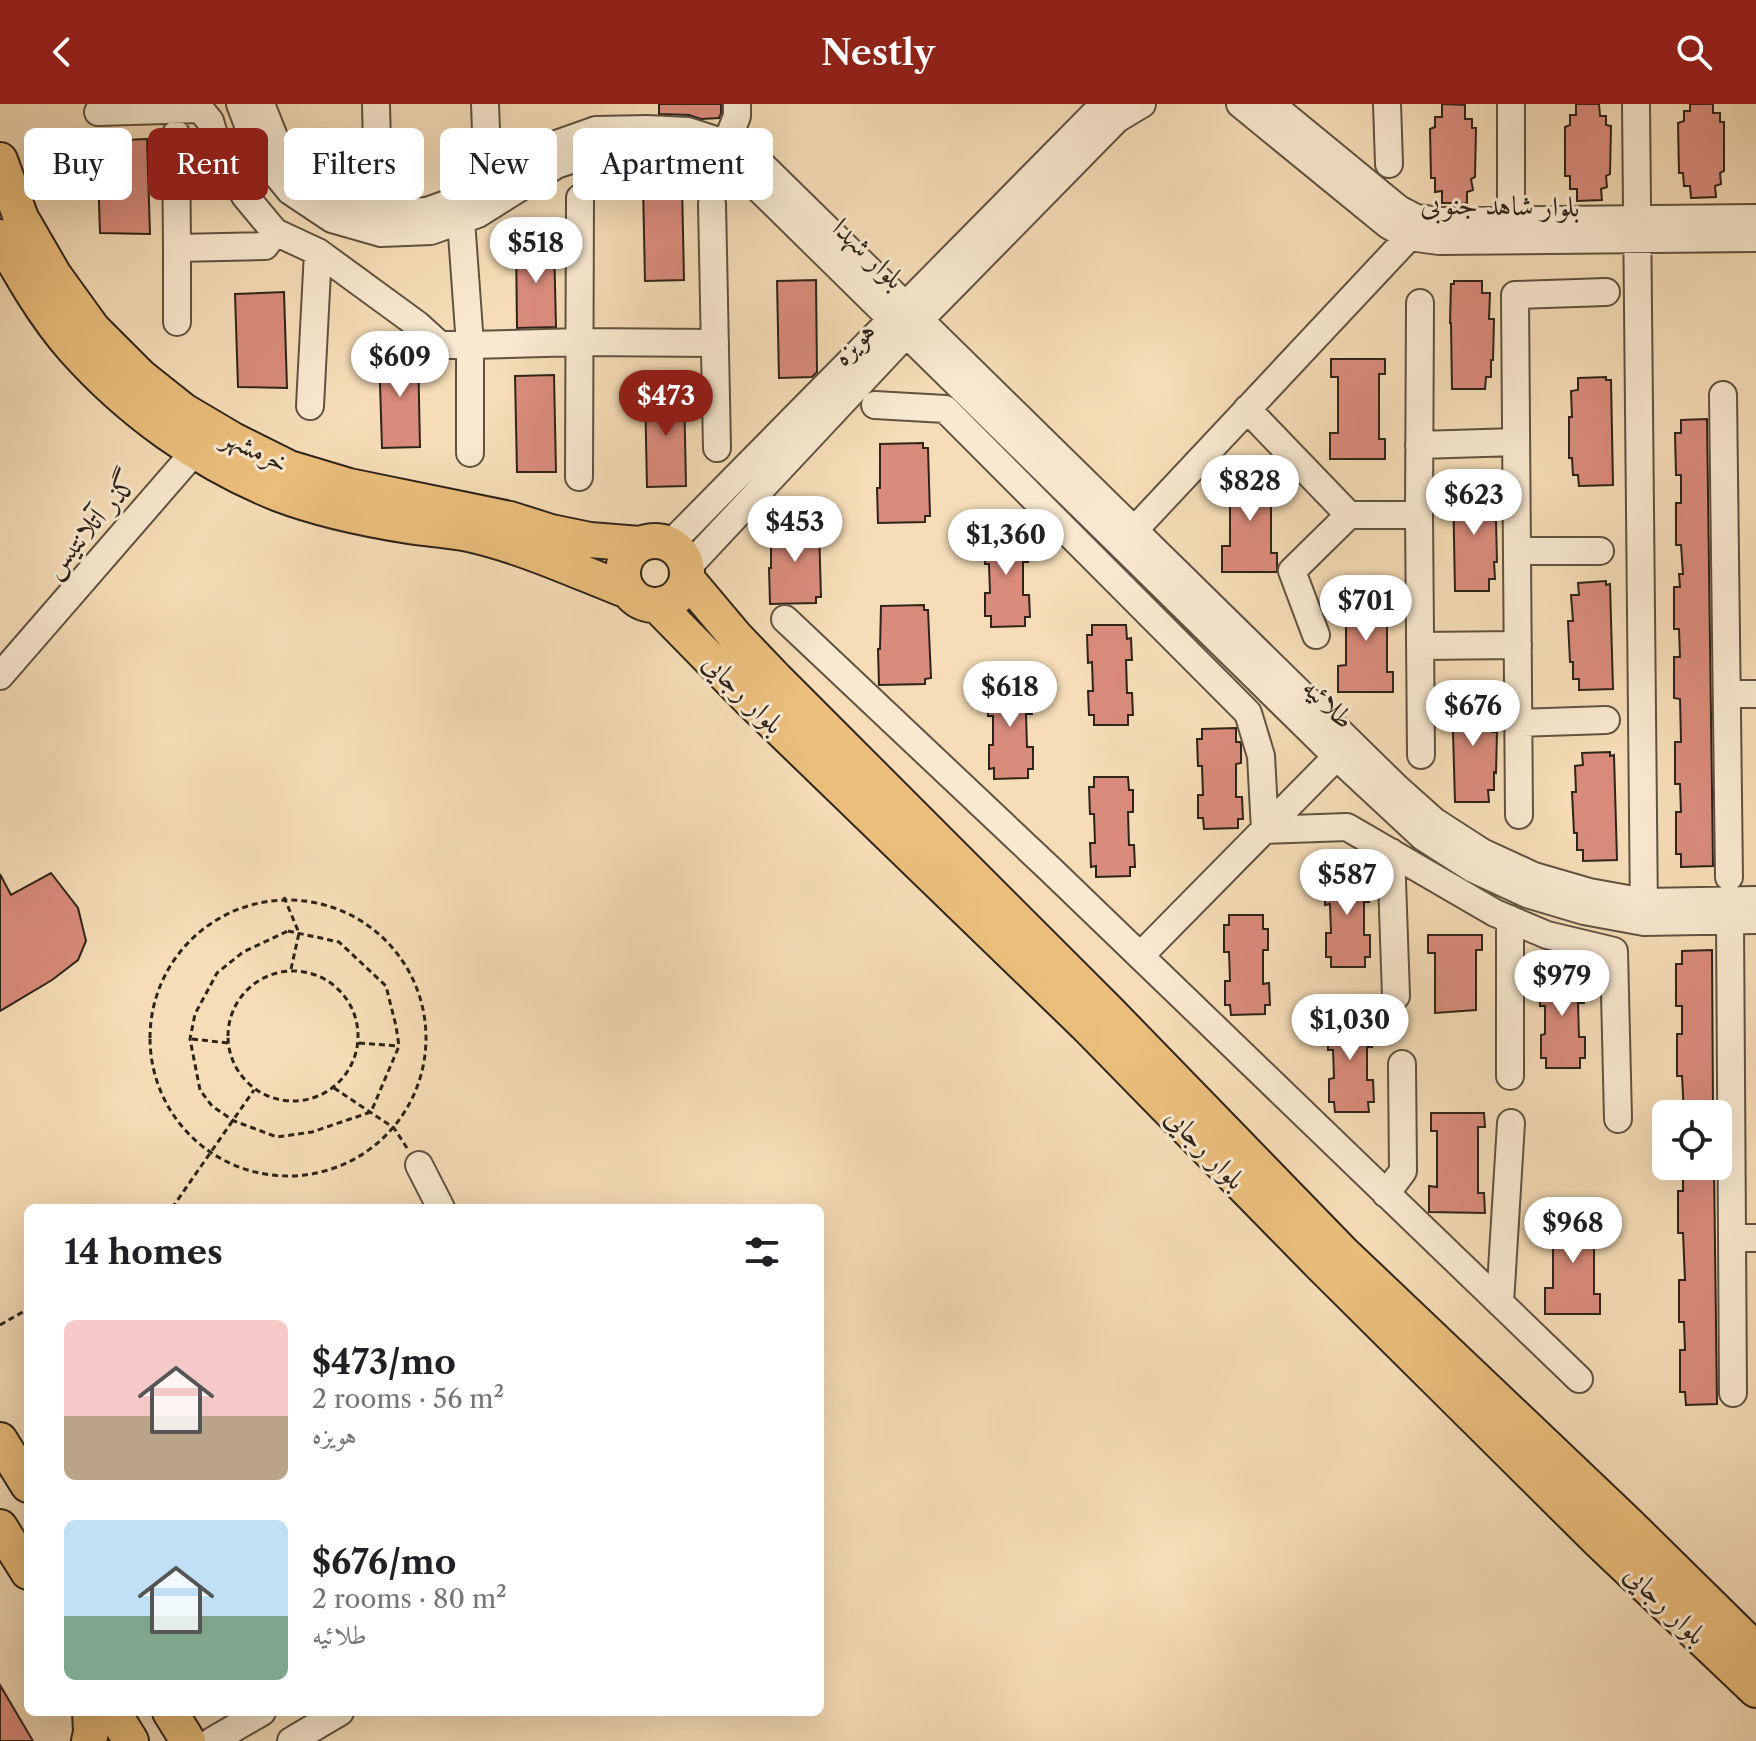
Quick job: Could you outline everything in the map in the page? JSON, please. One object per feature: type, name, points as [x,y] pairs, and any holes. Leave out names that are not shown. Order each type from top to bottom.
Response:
[{"type":"main road","name":"خرمشهر","points":[[0,160],[21,218],[54,275],[93,329],[140,376],[184,411],[289,468],[349,486],[510,519],[551,532],[671,559]]},
{"type":"main road","name":"خرمشهر","points":[[0,237],[30,290],[72,347],[121,397],[169,434],[219,465],[279,494],[342,514],[468,534],[521,549],[642,598]]},
{"type":"main road","points":[[632,551],[671,559],[683,589],[667,603],[642,598],[624,581],[623,570],[632,551]]},
{"type":"main road","name":"بلوار رجایی","points":[[671,559],[735,636],[776,679],[1109,1012],[1343,1253],[1756,1650]]},
{"type":"main road","name":"بلوار رجایی","points":[[642,598],[1087,1026],[1320,1264],[1590,1532],[1756,1690]]},
{"type":"main road","points":[[0,1440],[24,1479]]},
{"type":"main road","points":[[0,1527],[24,1566]]},
{"type":"main road","points":[[89,1741],[90,1716]]},
{"type":"main road","points":[[115,1716],[131,1741]]},
{"type":"main road","points":[[172,1716],[188,1741]]},
{"type":"street","name":"بلوار شهدا","points":[[240,104],[258,152],[290,191],[332,219],[381,233],[431,231],[459,210],[466,200]]},
{"type":"street","name":"بلوار شهدا","points":[[261,104],[276,142],[303,177],[340,201],[383,213],[459,210],[478,214],[493,200]]},
{"type":"street","points":[[376,104],[377,128]]},
{"type":"street","points":[[485,104],[486,128]]},
{"type":"street","points":[[733,128],[737,104]]},
{"type":"street","name":"هویزه","points":[[671,559],[898,312],[1104,104]]},
{"type":"street","name":"هویزه","points":[[898,312],[1117,119],[1142,104]]},
{"type":"street","name":"بلوار شاهد جنوبی","points":[[1240,104],[1366,209],[1409,237],[1439,241],[1638,229],[1756,218]]},
{"type":"street","name":"بلوار شاهد جنوبی","points":[[1271,104],[1378,193],[1416,218],[1511,221],[1756,238]]},
{"type":"street","points":[[1387,104],[1389,164]]},
{"type":"street","points":[[1511,104],[1511,221]]},
{"type":"street","points":[[1636,104],[1645,912]]},
{"type":"street","points":[[98,112],[130,108],[200,109],[210,121],[218,148],[245,196],[275,232],[318,252],[418,325],[440,345],[715,343]]},
{"type":"street","name":"بلوار شهدا","points":[[773,177],[898,312]]},
{"type":"street","points":[[177,200],[177,322]]},
{"type":"street","points":[[579,477],[580,200]]},
{"type":"street","points":[[712,204],[717,448]]},
{"type":"street","points":[[459,210],[470,345],[470,453]]},
{"type":"street","points":[[177,248],[265,246],[275,232]]},
{"type":"street","points":[[1127,537],[1409,237]]},
{"type":"street","points":[[310,406],[318,252]]},
{"type":"street","points":[[1519,815],[1515,295],[1606,292]]},
{"type":"street","points":[[1420,303],[1421,755]]},
{"type":"street","name":"طلائیه","points":[[898,312],[1344,750],[1434,821],[1482,852],[1534,876],[1645,912],[1743,920]]},
{"type":"street","points":[[1723,395],[1729,877]]},
{"type":"street","points":[[875,405],[945,409],[1248,713],[1261,756],[1265,830]]},
{"type":"street","points":[[1247,409],[1349,515]]},
{"type":"street","points":[[1419,445],[1516,442]]},
{"type":"street","name":"گذر آتلانتیس","points":[[0,676],[196,450]]},
{"type":"street","points":[[1316,635],[1292,571],[1349,515],[1419,515]]},
{"type":"street","points":[[1517,551],[1600,551]]},
{"type":"street","points":[[785,619],[1579,1379]]},
{"type":"street","points":[[1420,646],[1518,645]]},
{"type":"street","points":[[1727,694],[1756,694]]},
{"type":"street","points":[[1518,723],[1606,720]]},
{"type":"street","points":[[1140,956],[1344,750]]},
{"type":"street","points":[[1265,830],[1347,827],[1495,913],[1547,935],[1614,951],[1618,1119]]},
{"type":"street","points":[[1391,852],[1396,996]]},
{"type":"street","name":"طلائیه","points":[[1645,912],[1756,900]]},
{"type":"street","points":[[1510,919],[1510,1076]]},
{"type":"street","points":[[1733,1393],[1744,1238],[1743,920]]},
{"type":"street","points":[[1386,1194],[1403,1171],[1402,1064]]},
{"type":"street","points":[[1500,1303],[1511,1123]]},
{"type":"street","points":[[419,1165],[439,1204]]},
{"type":"street","points":[[212,1741],[255,1716]]},
{"type":"street","points":[[291,1741],[333,1716]]},
{"type":"path","points":[[284,897],[299,933],[290,970]]},
{"type":"path","points":[[284,897],[346,911],[377,931],[401,958],[418,990],[426,1026],[425,1063],[413,1098],[394,1128],[365,1154],[331,1170],[294,1177],[257,1174],[210,1155],[180,1126],[165,1103],[155,1077],[150,1051],[150,1024],[155,997],[181,949],[200,930],[223,915],[248,905],[284,897]]},
{"type":"path","points":[[288,931],[339,942],[386,986],[399,1046],[371,1112],[312,1132],[277,1137],[234,1121],[212,1106],[200,1090],[190,1039],[195,1014],[217,973],[243,952],[288,931]]},
{"type":"path","points":[[290,970],[313,973],[333,983],[348,1000],[358,1020],[359,1043],[355,1060],[334,1088],[315,1098],[294,1102],[273,1099],[254,1089],[233,1061],[228,1043],[229,1022],[237,1002],[251,985],[270,974],[290,970]]},
{"type":"path","points":[[190,1039],[228,1043]]},
{"type":"path","points":[[359,1043],[399,1046]]},
{"type":"path","points":[[334,1088],[394,1128],[419,1165]]},
{"type":"path","points":[[175,1204],[254,1089]]},
{"type":"path","points":[[0,1325],[24,1311]]},
{"type":"building","points":[[659,104],[721,104],[721,113],[719,118],[701,119],[689,115],[659,114]]},
{"type":"building","points":[[1442,104],[1465,105],[1465,119],[1472,119],[1472,128],[1476,128],[1475,177],[1471,179],[1473,190],[1467,192],[1467,203],[1442,203],[1442,191],[1435,192],[1435,178],[1431,178],[1430,129],[1435,127],[1435,117],[1442,117]]},
{"type":"building","points":[[1576,104],[1599,104],[1600,116],[1606,116],[1606,125],[1611,126],[1610,174],[1606,176],[1607,187],[1601,189],[1602,200],[1577,201],[1577,189],[1570,189],[1570,176],[1565,176],[1565,127],[1570,125],[1570,115],[1576,115]]},
{"type":"building","points":[[1690,104],[1713,104],[1713,113],[1720,113],[1720,122],[1724,122],[1724,171],[1720,173],[1721,184],[1715,186],[1716,197],[1691,198],[1690,186],[1684,186],[1683,173],[1679,173],[1678,123],[1684,121],[1684,111],[1690,111]]},
{"type":"building","points":[[147,139],[150,234],[100,233],[99,200],[132,200],[132,140]]},
{"type":"building","points":[[643,200],[682,200],[684,280],[645,281]]},
{"type":"building","points":[[516,242],[554,242],[556,327],[517,328]]},
{"type":"building","points":[[816,280],[817,372],[812,377],[779,378],[777,281]]},
{"type":"building","points":[[1454,281],[1482,281],[1482,293],[1490,293],[1489,319],[1494,319],[1493,360],[1491,377],[1486,377],[1485,389],[1452,389],[1450,323],[1451,284]]},
{"type":"building","points":[[284,292],[287,388],[238,387],[235,294]]},
{"type":"building","points":[[418,350],[420,447],[382,448],[379,351]]},
{"type":"building","points":[[1331,359],[1385,359],[1385,374],[1379,374],[1379,439],[1385,439],[1385,459],[1330,459],[1330,433],[1338,433],[1338,377],[1331,377]]},
{"type":"building","points":[[554,375],[556,472],[517,472],[515,376]]},
{"type":"building","points":[[1606,377],[1606,380],[1611,380],[1613,485],[1579,486],[1578,475],[1573,475],[1572,458],[1569,458],[1571,391],[1578,390],[1578,378]]},
{"type":"building","points":[[684,389],[686,486],[647,487],[645,390]]},
{"type":"building","points":[[1707,419],[1713,866],[1681,867],[1681,854],[1676,854],[1676,812],[1681,812],[1680,784],[1675,784],[1675,742],[1681,742],[1680,699],[1674,698],[1674,657],[1680,657],[1679,629],[1674,629],[1674,587],[1680,587],[1679,574],[1683,574],[1681,545],[1676,545],[1676,503],[1681,503],[1681,475],[1676,475],[1675,433],[1681,433],[1681,420]]},
{"type":"building","points":[[923,443],[923,448],[928,448],[930,516],[925,516],[925,522],[878,523],[880,444]]},
{"type":"building","points":[[1224,473],[1277,473],[1277,487],[1271,487],[1271,553],[1277,553],[1277,572],[1222,572],[1222,546],[1230,546],[1230,491],[1224,491]]},
{"type":"building","points":[[1457,483],[1486,483],[1486,494],[1493,495],[1497,562],[1494,562],[1495,579],[1489,579],[1489,591],[1455,591],[1453,486]]},
{"type":"building","points":[[815,523],[815,528],[819,528],[821,597],[816,597],[816,603],[770,604],[771,524]]},
{"type":"building","points":[[1023,526],[1023,540],[1028,540],[1028,562],[1023,562],[1023,595],[1029,595],[1030,617],[1025,617],[1025,626],[991,627],[991,616],[985,616],[985,593],[990,593],[984,537],[989,537],[989,527]]},
{"type":"building","points":[[1606,581],[1606,585],[1610,584],[1613,689],[1579,690],[1579,679],[1573,679],[1573,662],[1570,662],[1568,621],[1573,621],[1571,595],[1579,595],[1578,583]]},
{"type":"building","points":[[1340,592],[1393,592],[1393,606],[1387,606],[1387,672],[1393,672],[1393,692],[1338,692],[1338,666],[1346,665],[1346,610],[1339,610]]},
{"type":"building","points":[[924,605],[924,610],[928,610],[931,678],[925,679],[925,684],[879,685],[881,606]]},
{"type":"building","points":[[1092,625],[1126,625],[1127,639],[1131,638],[1132,660],[1126,660],[1127,693],[1132,693],[1133,715],[1128,715],[1128,725],[1094,725],[1094,715],[1089,715],[1088,691],[1093,691],[1087,635],[1092,635]]},
{"type":"building","points":[[992,679],[1027,679],[1032,714],[1026,714],[1027,747],[1033,747],[1033,769],[1028,769],[1028,778],[994,779],[994,768],[989,769],[993,716],[988,716],[987,689],[993,689]]},
{"type":"building","points":[[1457,694],[1485,694],[1485,706],[1492,705],[1492,732],[1497,732],[1496,773],[1494,790],[1488,790],[1489,802],[1455,802],[1452,697],[1457,697]]},
{"type":"building","points":[[1236,728],[1236,742],[1241,744],[1241,763],[1236,764],[1236,797],[1242,797],[1243,819],[1238,819],[1238,828],[1204,829],[1203,818],[1198,818],[1198,795],[1203,795],[1197,739],[1202,739],[1202,729]]},
{"type":"building","points":[[1610,752],[1610,756],[1614,755],[1617,860],[1583,861],[1583,850],[1577,850],[1577,833],[1574,833],[1572,792],[1576,792],[1575,766],[1583,765],[1582,753]]},
{"type":"building","points":[[1094,777],[1128,777],[1129,790],[1133,790],[1133,812],[1128,812],[1129,845],[1134,845],[1135,867],[1130,867],[1130,876],[1096,877],[1096,866],[1091,867],[1090,843],[1095,843],[1089,787],[1094,787]]},
{"type":"building","points":[[1329,867],[1364,867],[1364,881],[1369,880],[1369,902],[1364,902],[1364,935],[1370,935],[1370,957],[1365,957],[1365,967],[1331,967],[1331,957],[1326,957],[1326,933],[1331,933],[1330,904],[1325,905],[1325,877],[1330,877]]},
{"type":"building","points":[[51,873],[78,908],[86,941],[78,960],[52,980],[0,1011],[0,874],[11,895]]},
{"type":"building","points":[[1229,915],[1263,915],[1263,929],[1268,929],[1268,950],[1263,950],[1263,984],[1269,983],[1270,1005],[1265,1005],[1265,1014],[1231,1015],[1230,1005],[1225,1005],[1225,981],[1230,981],[1229,952],[1224,952],[1224,925],[1229,925]]},
{"type":"building","points":[[1428,935],[1482,935],[1482,950],[1476,950],[1476,1010],[1435,1013],[1435,953],[1428,953]]},
{"type":"building","points":[[1712,950],[1713,1100],[1683,1100],[1682,1076],[1677,1076],[1677,1034],[1682,1034],[1682,1006],[1676,1006],[1676,964],[1682,964],[1682,951]]},
{"type":"building","points":[[1579,968],[1584,1003],[1578,1003],[1579,1037],[1585,1037],[1585,1058],[1580,1058],[1580,1068],[1546,1068],[1546,1058],[1541,1058],[1545,1006],[1540,1006],[1539,978],[1545,978],[1544,969]]},
{"type":"building","points":[[1367,1012],[1367,1026],[1372,1026],[1372,1047],[1367,1047],[1367,1080],[1373,1080],[1374,1102],[1368,1102],[1369,1112],[1335,1112],[1334,1102],[1329,1102],[1329,1079],[1334,1078],[1333,1050],[1328,1050],[1328,1022],[1333,1022],[1333,1013]]},
{"type":"building","points":[[1431,1113],[1484,1113],[1485,1127],[1478,1127],[1478,1193],[1484,1193],[1485,1213],[1429,1212],[1429,1186],[1437,1187],[1437,1131],[1431,1131]]},
{"type":"building","points":[[1683,1180],[1714,1180],[1717,1404],[1686,1405],[1685,1392],[1680,1392],[1680,1350],[1685,1350],[1684,1322],[1679,1322],[1679,1280],[1685,1280],[1683,1233],[1678,1233],[1678,1191],[1683,1191]]},
{"type":"building","points":[[1546,1214],[1600,1214],[1600,1229],[1594,1229],[1594,1294],[1600,1294],[1600,1314],[1545,1314],[1545,1288],[1553,1288],[1553,1232],[1546,1232]]},
{"type":"building","points":[[0,1685],[33,1741],[0,1741]]}]
